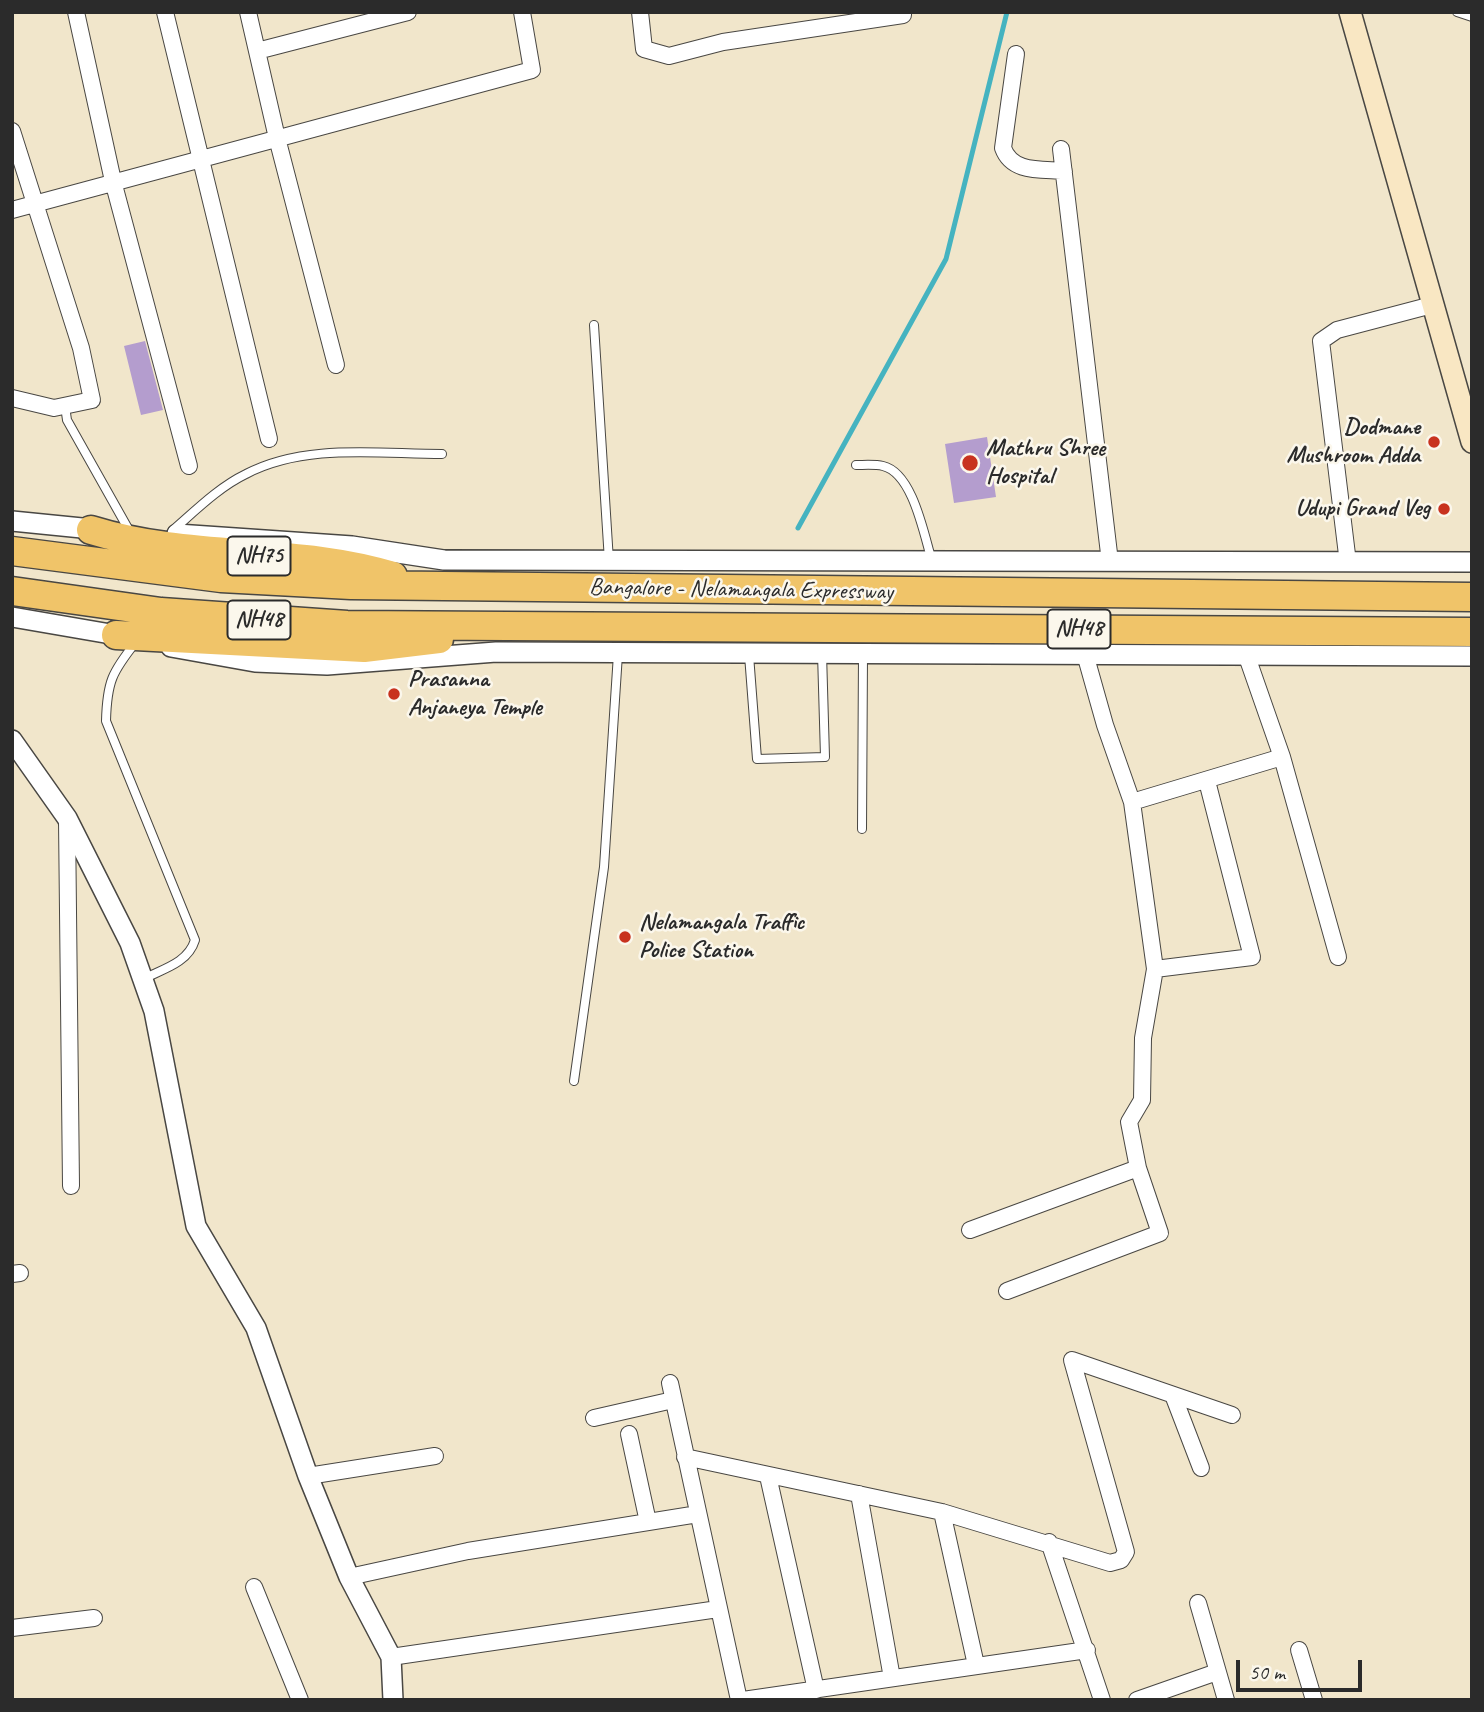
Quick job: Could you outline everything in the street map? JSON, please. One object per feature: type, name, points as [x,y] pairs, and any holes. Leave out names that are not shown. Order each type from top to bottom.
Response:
[{"type":"highway","name":"NH75","points":[[91,530],[135,543],[358,565],[426,586]]},
{"type":"highway","name":"Bangalore - Nelamangala Expressway","points":[[12,551],[221,578],[426,586],[1472,597]]},
{"type":"highway","name":"Bangalore - Nelamangala Expressway","points":[[12,591],[161,612],[347,625],[1472,632]]},
{"type":"highway","points":[[127,637],[364,648],[413,644],[507,626]]},
{"type":"main road","points":[[1350,12],[1472,442]]},
{"type":"street","points":[[76,12],[113,181],[189,466]]},
{"type":"street","points":[[165,12],[269,439]]},
{"type":"street","points":[[248,12],[277,138],[336,365]]},
{"type":"street","points":[[257,51],[408,12]]},
{"type":"street","points":[[12,210],[532,70],[523,12]]},
{"type":"street","points":[[640,12],[644,49],[669,56],[723,42],[903,15],[902,12]]},
{"type":"street","points":[[1016,54],[1003,148],[1007,160],[1019,167],[1064,171]]},
{"type":"street","points":[[12,131],[81,348],[92,400],[54,408],[12,398]]},
{"type":"street","points":[[1061,149],[1110,562]]},
{"type":"street","points":[[1348,563],[1321,341],[1337,330],[1432,305]]},
{"type":"street","name":"NH75","points":[[12,521],[91,530]]},
{"type":"street","points":[[91,530],[352,546],[444,560],[1472,562]]},
{"type":"street","points":[[12,617],[127,637],[221,658],[327,665],[496,652],[1472,656]]},
{"type":"street","points":[[1007,1291],[1160,1233],[1138,1168],[1129,1122],[1142,1100],[1143,1038],[1155,969],[1132,802],[1105,725],[1085,654]]},
{"type":"street","points":[[1247,654],[1283,757],[1338,957]]},
{"type":"street","points":[[12,740],[67,818],[130,943],[154,1011],[196,1226],[256,1328],[308,1476],[349,1577],[391,1657],[393,1700]]},
{"type":"street","points":[[1132,802],[1283,757]]},
{"type":"street","points":[[1155,969],[1252,957],[1207,781]]},
{"type":"street","points":[[67,818],[71,1186]]},
{"type":"street","points":[[970,1230],[1138,1168]]},
{"type":"street","points":[[685,1457],[942,1512],[1049,1542],[1110,1563],[1121,1560],[1126,1552],[1072,1360],[1232,1415]]},
{"type":"street","points":[[670,1382],[718,1609],[741,1700],[1087,1650]]},
{"type":"street","points":[[1173,1395],[1202,1468]]},
{"type":"street","points":[[594,1418],[673,1400]]},
{"type":"street","points":[[629,1434],[648,1522]]},
{"type":"street","points":[[308,1476],[435,1456]]},
{"type":"street","points":[[768,1476],[816,1689]]},
{"type":"street","points":[[859,1494],[892,1678]]},
{"type":"street","points":[[942,1512],[976,1665]]},
{"type":"street","points":[[349,1577],[468,1551],[698,1514]]},
{"type":"street","points":[[1049,1542],[1102,1700]]},
{"type":"street","points":[[254,1587],[300,1700]]},
{"type":"street","points":[[1198,1603],[1226,1700]]},
{"type":"street","points":[[391,1657],[718,1609]]},
{"type":"street","points":[[12,1628],[94,1618]]},
{"type":"street","points":[[1299,1650],[1314,1700]]},
{"type":"street","points":[[1137,1700],[1217,1672]]},
{"type":"lane","points":[[1457,12],[1472,17]]},
{"type":"lane","points":[[594,325],[609,561]]},
{"type":"lane","points":[[65,406],[67,420],[130,532]]},
{"type":"lane","points":[[168,534],[246,474],[290,457],[321,453],[442,454]]},
{"type":"lane","points":[[856,465],[884,466],[898,475],[910,492],[932,561]]},
{"type":"lane","points":[[127,637],[107,687],[106,721],[195,940],[191,951],[178,962],[143,979]]},
{"type":"lane","points":[[862,829],[863,652]]},
{"type":"lane","points":[[749,653],[757,759],[825,757],[822,653]]},
{"type":"lane","points":[[575,1081],[604,867],[618,654]]},
{"type":"building","points":[[145,341],[163,410],[141,415],[124,346]]},
{"type":"building","points":[[987,437],[996,497],[954,503],[945,444]]},
{"type":"waterway","points":[[798,528],[946,259],[1007,12]]},
{"type":"place","name":"Dodmane Mushroom Adda","points":[[1434,442]]},
{"type":"place","name":"Mathru Shree Hospital","points":[[970,463]]},
{"type":"place","name":"Udupi Grand Veg","points":[[1444,509]]},
{"type":"place","name":"Prasanna Anjaneya Temple","points":[[394,694]]},
{"type":"place","name":"Nelamangala Traffic Police Station","points":[[625,937]]}]
